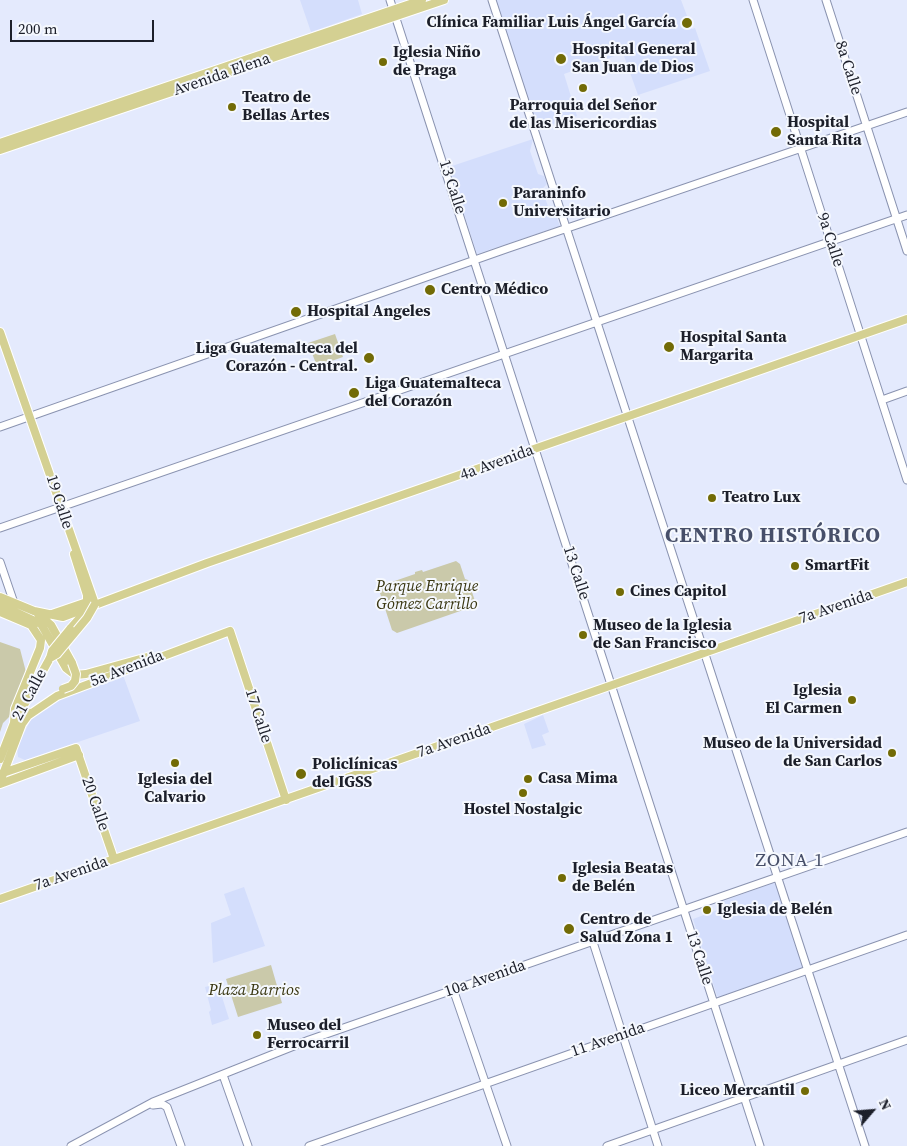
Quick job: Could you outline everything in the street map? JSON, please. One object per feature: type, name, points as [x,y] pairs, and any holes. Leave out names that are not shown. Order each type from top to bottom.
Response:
[{"type":"main road","name":"Avenida Elena","points":[[0,150],[394,13],[422,0]]},
{"type":"main road","name":"Avenida Elena","points":[[0,143],[394,13],[444,0]]},
{"type":"main road","name":"4a Avenida","points":[[49,615],[63,617],[204,564],[907,319]]},
{"type":"main road","name":"19 Calle","points":[[0,332],[31,416],[73,545],[86,574],[94,601],[92,612],[57,654],[50,658]]},
{"type":"main road","points":[[0,598],[49,615],[83,604],[87,600],[73,545]]},
{"type":"main road","name":"7a Avenida","points":[[0,899],[907,582]]},
{"type":"main road","points":[[0,605],[28,616],[43,626],[66,668],[73,674],[86,674],[148,656],[158,657]]},
{"type":"main road","points":[[50,658],[52,651],[88,608]]},
{"type":"main road","points":[[29,715],[34,706],[44,698],[71,686],[75,681],[75,671],[72,663],[51,625],[34,611]]},
{"type":"main road","points":[[0,612],[31,625],[41,640],[40,648],[15,709],[14,723]]},
{"type":"main road","name":"5a Avenida","points":[[29,715],[57,696],[230,631]]},
{"type":"main road","name":"17 Calle","points":[[230,631],[286,800]]},
{"type":"main road","name":"21 Calle","points":[[0,759],[14,723],[50,658]]},
{"type":"main road","name":"21 Calle","points":[[0,783],[2,773],[22,724],[29,715]]},
{"type":"main road","points":[[13,750],[18,762],[28,764]]},
{"type":"main road","points":[[2,773],[28,764],[78,752]]},
{"type":"main road","points":[[0,783],[78,752]]},
{"type":"main road","name":"20 Calle","points":[[78,752],[114,860]]},
{"type":"street","name":"13 Calle","points":[[390,0],[476,260],[535,449],[760,1146]]},
{"type":"street","points":[[492,0],[865,1146]]},
{"type":"street","name":"9a Calle","points":[[753,0],[907,480]]},
{"type":"street","name":"8a Calle","points":[[826,0],[907,251]]},
{"type":"street","points":[[0,427],[566,228],[907,112]]},
{"type":"street","points":[[0,528],[907,215]]},
{"type":"street","points":[[882,400],[907,391]]},
{"type":"street","points":[[0,562],[14,603]]},
{"type":"street","name":"10a Avenida","points":[[71,1146],[139,1109],[312,1039],[907,832]]},
{"type":"street","name":"11 Avenida","points":[[308,1146],[907,935]]},
{"type":"street","points":[[593,942],[658,1146]]},
{"type":"street","points":[[453,989],[507,1146]]},
{"type":"street","points":[[606,1146],[907,1040]]},
{"type":"street","points":[[223,1075],[248,1146]]},
{"type":"street","points":[[168,1110],[170,1101],[184,1091]]},
{"type":"street","points":[[78,1146],[154,1104],[164,1104],[168,1110],[181,1146]]},
{"type":"shaded area","points":[[300,0],[358,0],[362,14],[311,32]]},
{"type":"shaded area","name":"Hospital General San Juan de Dios","points":[[496,0],[681,0],[692,29],[695,28],[710,71],[638,95],[623,53],[564,74],[577,116],[538,129]]},
{"type":"shaded area","name":"Paraninfo Universitario","points":[[533,139],[530,151],[538,174],[544,176],[547,184],[542,189],[551,215],[556,216],[560,226],[477,254],[449,167]]},
{"type":"shaded area","points":[[123,675],[140,721],[25,760],[18,757],[17,748],[31,719],[50,702]]},
{"type":"shaded area","points":[[543,715],[549,732],[542,735],[546,745],[532,749],[524,724]]},
{"type":"shaded area","points":[[773,883],[777,885],[803,966],[802,968],[720,997],[717,996],[693,919],[723,908],[721,902]]},
{"type":"shaded area","points":[[244,887],[265,946],[213,963],[211,923],[231,915],[224,894]]},
{"type":"shaded area","points":[[218,984],[229,1019],[212,1025],[209,1012],[211,1010],[205,987]]},
{"type":"green space","points":[[335,334],[343,357],[317,366],[308,343]]},
{"type":"green space","name":"Parque Enrique Gómez Carrillo","points":[[456,561],[460,564],[465,579],[468,580],[475,601],[469,603],[466,609],[397,633],[392,630],[379,590],[380,586],[415,574],[415,572],[422,570],[423,572]]},
{"type":"green space","points":[[0,642],[20,649],[26,672],[9,717],[3,723],[0,732]]},
{"type":"green space","name":"Plaza Barrios","points":[[271,965],[282,1003],[238,1017],[226,979]]},
{"type":"place","name":"Clínica Familiar Luis Ángel García","points":[[687,23]]},
{"type":"place","name":"Hospital General San Juan de Dios","points":[[561,59]]},
{"type":"place","name":"Iglesia Niño de Praga","points":[[383,62]]},
{"type":"place","name":"Parroquia del Señor de las Misericordias","points":[[583,88]]},
{"type":"place","name":"Teatro de Bellas Artes","points":[[232,107]]},
{"type":"place","name":"Hospital Santa Rita","points":[[776,132]]},
{"type":"place","name":"Paraninfo Universitario","points":[[503,203]]},
{"type":"place","name":"Centro Médico","points":[[430,290]]},
{"type":"place","name":"Hospital Angeles","points":[[296,312]]},
{"type":"place","name":"Hospital Santa Margarita","points":[[669,347]]},
{"type":"place","name":"Liga Guatemalteca del Corazón - Central.","points":[[369,358]]},
{"type":"place","name":"Liga Guatemalteca del Corazón","points":[[354,393]]},
{"type":"place","name":"Teatro Lux","points":[[712,498]]},
{"type":"place","name":"SmartFit","points":[[795,566]]},
{"type":"place","name":"Cines Capitol","points":[[620,592]]},
{"type":"place","name":"Museo de la Iglesia de San Francisco","points":[[583,635]]},
{"type":"place","name":"Iglesia El Carmen","points":[[852,700]]},
{"type":"place","name":"Museo de la Universidad de San Carlos","points":[[892,753]]},
{"type":"place","name":"Iglesia del Calvario","points":[[175,763]]},
{"type":"place","name":"Policlínicas del IGSS","points":[[301,774]]},
{"type":"place","name":"Casa Mima","points":[[528,779]]},
{"type":"place","name":"Hostel Nostalgic","points":[[523,793]]},
{"type":"place","name":"Iglesia Beatas de Belén","points":[[562,878]]},
{"type":"place","name":"Iglesia de Belén","points":[[707,910]]},
{"type":"place","name":"Centro de Salud Zona 1","points":[[569,929]]},
{"type":"place","name":"Museo del Ferrocarril","points":[[257,1035]]},
{"type":"place","name":"Liceo Mercantil","points":[[805,1091]]},
{"type":"district","name":"CENTRO HISTÓRICO","points":[[773,537]]},
{"type":"district","name":"ZONA 1","points":[[790,861]]}]
